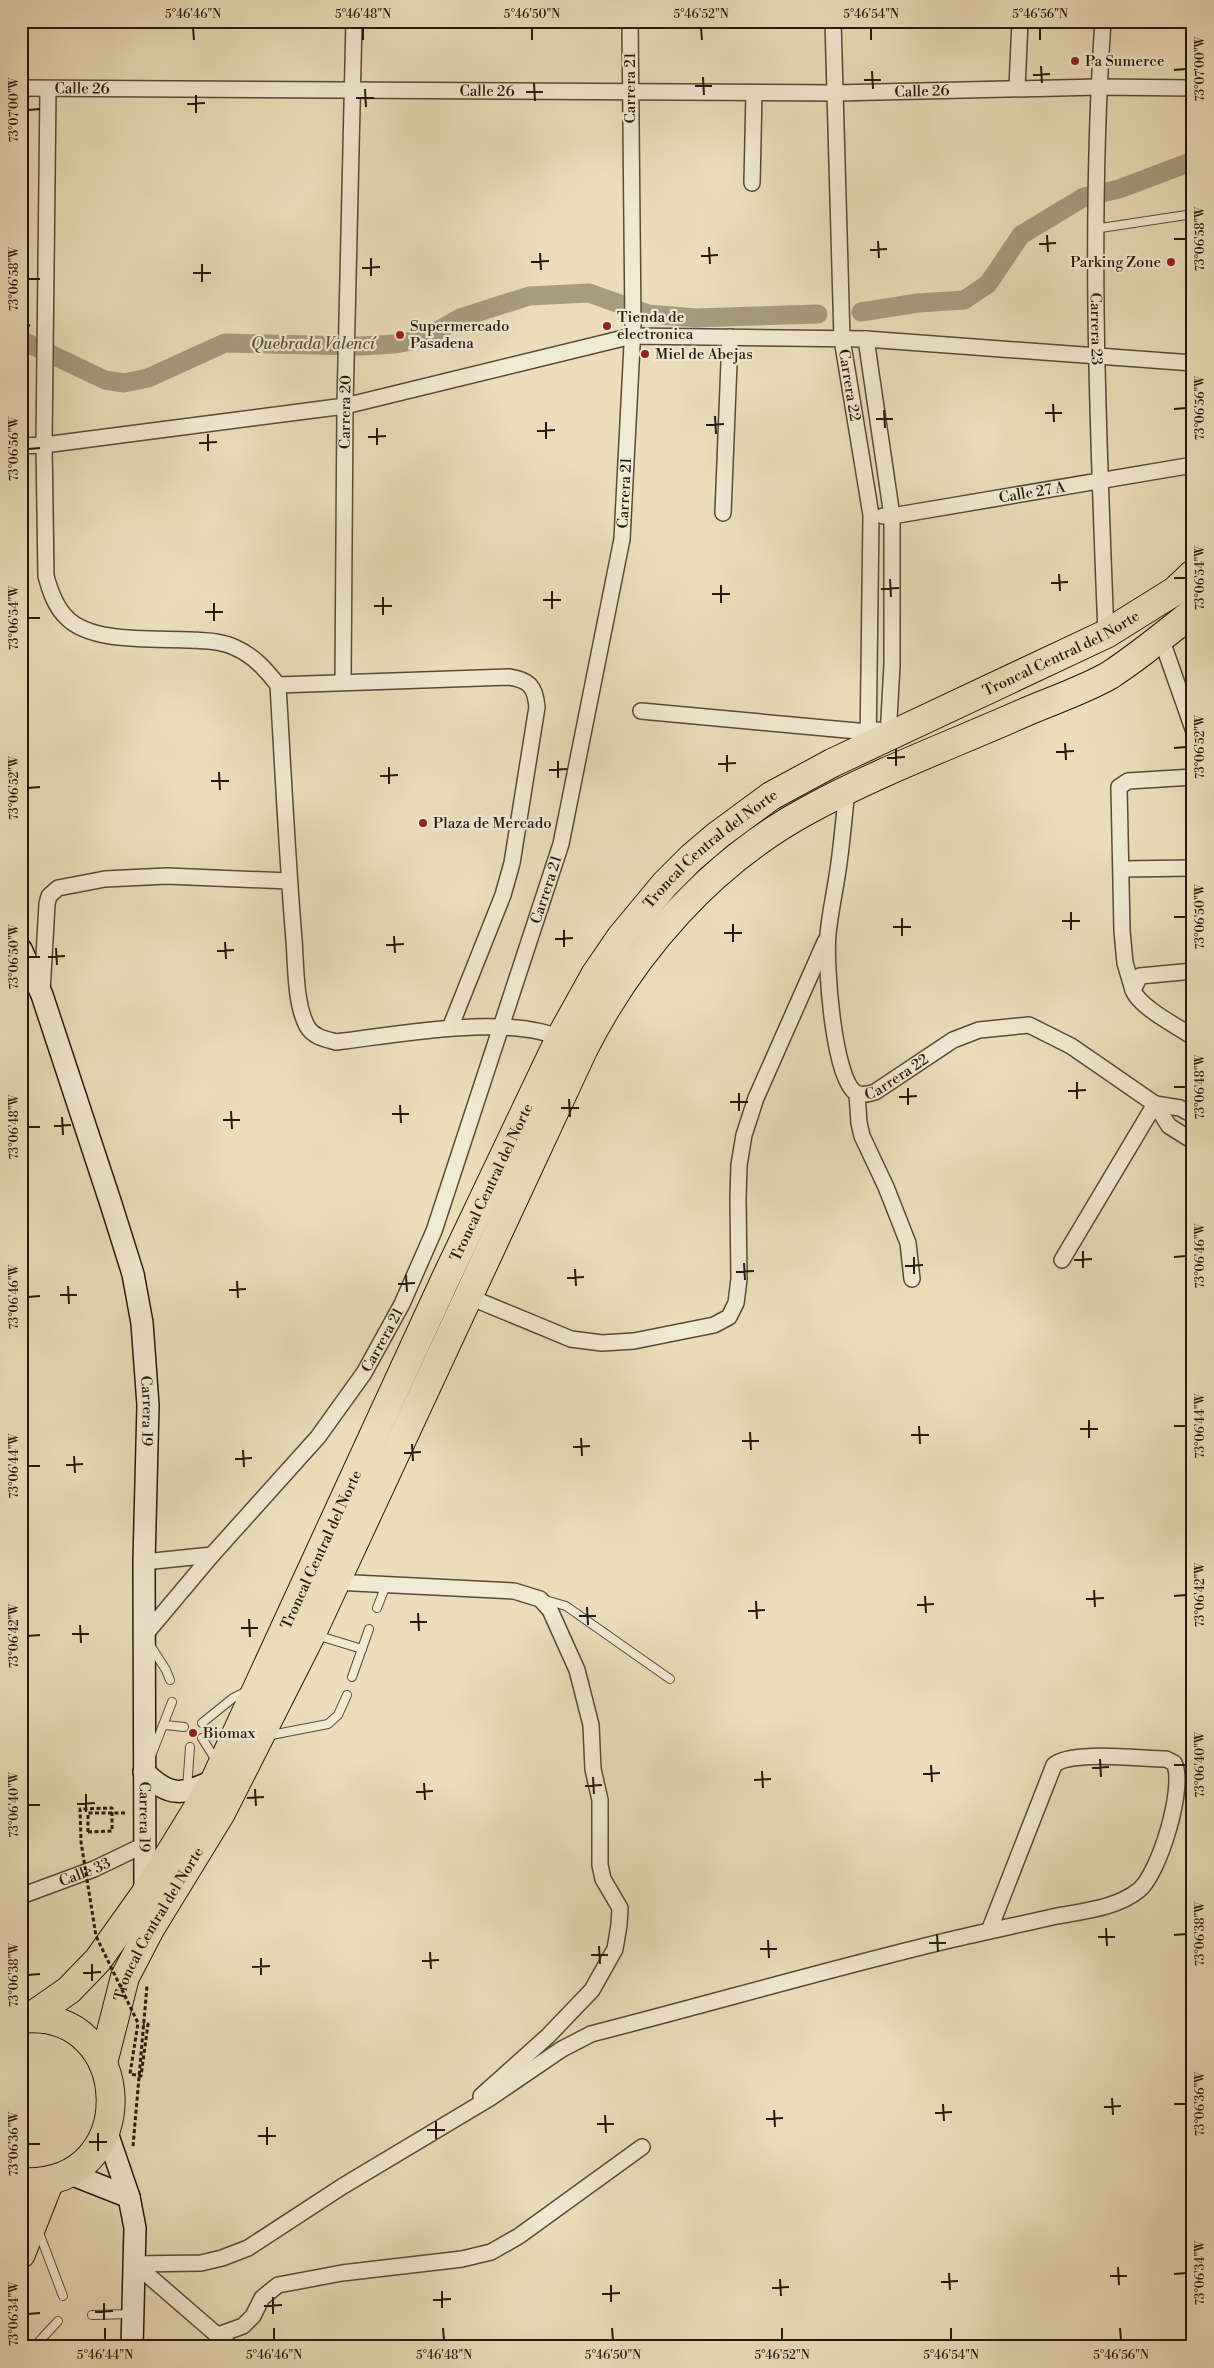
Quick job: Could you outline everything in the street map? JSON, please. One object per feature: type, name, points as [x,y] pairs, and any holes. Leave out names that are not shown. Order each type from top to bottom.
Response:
[{"type":"highway","name":"Troncal Central del Norte","points":[[103,2063],[125,1977],[150,1929],[221,1814],[312,1633],[467,1296],[571,1044],[595,974],[621,937],[648,903],[691,858],[718,835],[772,796],[878,736],[1106,634],[1175,591],[1193,574]]},
{"type":"highway","name":"Troncal Central del Norte","points":[[25,2018],[55,2002],[98,1960],[144,1894],[217,1773],[448,1274],[571,1044],[605,1009],[632,967],[665,927],[697,893],[748,850],[781,827],[847,790],[1108,676],[1161,638],[1193,612]]},
{"type":"highway","points":[[21,2182],[59,2176],[91,2155],[106,2130],[110,2119],[112,2096],[109,2079],[103,2063],[92,2047],[78,2033],[54,2022],[25,2018]]},
{"type":"highway","points":[[21,2254],[34,2219],[59,2176]]},
{"type":"street","name":"Carrera 20","points":[[343,682],[346,331],[354,21]]},
{"type":"street","name":"Carrera 21","points":[[144,1636],[212,1555],[318,1437],[364,1373],[402,1304],[434,1231],[499,1028],[561,844],[622,539],[632,331],[630,21]]},
{"type":"street","name":"Carrera 22","points":[[833,21],[842,339],[871,515],[878,736]]},
{"type":"street","points":[[1017,88],[1020,21]]},
{"type":"street","name":"Carrera 23","points":[[1103,21],[1094,229],[1096,356],[1106,634]]},
{"type":"street","name":"Calle 26","points":[[21,88],[835,93],[1099,86],[1193,88]]},
{"type":"street","points":[[48,89],[44,445],[46,576],[52,597],[65,617],[76,626],[100,635],[212,641],[234,647],[250,656],[278,685],[289,880],[302,1015],[308,1028],[318,1037],[336,1042],[450,1028],[499,1028],[545,1033],[571,1044]]},
{"type":"street","points":[[752,184],[754,93]]},
{"type":"street","points":[[21,446],[44,445],[345,406],[632,331],[730,337],[866,339],[1193,363]]},
{"type":"street","points":[[723,512],[730,337]]},
{"type":"street","name":"Carrera 22","points":[[866,339],[892,516],[892,665],[878,736]]},
{"type":"street","name":"Calle 27 A","points":[[871,515],[892,516],[1193,465]]},
{"type":"street","points":[[1161,638],[1193,729]]},
{"type":"street","points":[[278,685],[509,677],[521,679],[529,684],[536,694],[537,707],[512,863],[503,895],[450,1028]]},
{"type":"street","points":[[641,711],[878,736]]},
{"type":"street","points":[[1193,778],[1123,782],[1118,795],[1122,870],[1123,947],[1133,990],[1135,996],[1144,1005],[1193,1037]]},
{"type":"street","name":"Carrera 22","points":[[847,790],[828,936],[828,989],[841,1070],[848,1085],[857,1094],[866,1095],[875,1092],[953,1040],[980,1030],[1029,1025],[1071,1046],[1155,1104],[1169,1126],[1193,1141]]},
{"type":"street","points":[[1122,870],[1193,868]]},
{"type":"street","points":[[42,995],[47,904],[49,896],[58,888],[106,879],[167,876],[289,880]]},
{"type":"street","points":[[467,1296],[571,1339],[602,1343],[634,1341],[714,1325],[729,1317],[736,1303],[739,1279],[738,1190],[739,1164],[744,1135],[756,1098],[828,936]]},
{"type":"street","name":"Carrera 19","points":[[21,949],[42,995],[133,1274],[140,1313],[148,1405],[144,1562],[144,1894]]},
{"type":"street","points":[[1133,990],[1140,976],[1193,971]]},
{"type":"street","points":[[857,1094],[862,1136],[886,1188],[908,1243],[912,1279]]},
{"type":"street","name":"Carrera 22","points":[[1155,1104],[1180,1108],[1193,1115]]},
{"type":"street","points":[[1062,1260],[1155,1104]]},
{"type":"street","points":[[144,1562],[212,1555]]},
{"type":"street","points":[[334,1582],[514,1591],[540,1599],[550,1610],[574,1662],[587,1702],[592,1724],[593,1769],[600,1800],[600,1865],[603,1879],[620,1908],[614,1949],[592,1990],[548,2036],[488,2088],[469,2110]]},
{"type":"street","points":[[135,2264],[201,2263],[222,2258],[248,2248],[343,2186],[469,2110],[562,2049],[591,2034],[799,1977],[989,1931],[1113,1904],[1139,1890],[1155,1867],[1165,1842],[1176,1799],[1176,1770],[1174,1763],[1166,1759],[1079,1757],[1060,1760],[1054,1765],[989,1931]]},
{"type":"street","points":[[144,1772],[155,1783],[163,1787],[170,1790],[187,1792],[217,1773]]},
{"type":"street","name":"Calle 33","points":[[21,1896],[94,1869],[144,1845]]},
{"type":"street","points":[[106,2130],[129,2197],[135,2228],[132,2347]]},
{"type":"street","points":[[218,2334],[243,2326],[253,2316],[262,2298],[278,2286],[342,2273],[462,2259],[491,2252],[519,2236],[642,2147]]},
{"type":"street","points":[[59,2176],[129,2197]]},
{"type":"street","points":[[135,2264],[231,2347]]},
{"type":"lane","points":[[1094,229],[1193,214]]},
{"type":"lane","points":[[377,1608],[386,1585]]},
{"type":"lane","points":[[540,1599],[566,1606],[670,1679]]},
{"type":"lane","points":[[352,1677],[369,1628]]},
{"type":"lane","points":[[312,1633],[362,1649]]},
{"type":"lane","points":[[144,1636],[166,1670],[170,1680]]},
{"type":"lane","points":[[202,1723],[233,1698],[259,1684]]},
{"type":"lane","points":[[259,1738],[328,1724],[338,1715],[347,1695]]},
{"type":"lane","points":[[144,1772],[165,1725],[172,1702]]},
{"type":"lane","points":[[165,1725],[184,1727]]},
{"type":"lane","points":[[202,1738],[217,1773]]},
{"type":"lane","points":[[187,1792],[190,1746]]},
{"type":"lane","points":[[34,2219],[63,2296]]},
{"type":"lane","points":[[92,2315],[133,2314]]},
{"type":"lane","points":[[34,2347],[58,2321]]},
{"type":"path","points":[[133,2149],[143,2024],[148,2024],[141,2076],[130,2074],[138,2023],[96,1936],[82,1842],[80,1809],[112,1808],[112,1831],[88,1832],[88,1813],[144,1812]]},
{"type":"waterway","name":"Quebrada Valencí","points":[[861,312],[918,303],[964,300],[988,284],[1021,235],[1084,197],[1119,189],[1193,161]]},
{"type":"waterway","name":"Quebrada Valencí","points":[[21,340],[105,380],[124,383],[148,378],[225,343],[361,346],[395,344],[423,339],[460,318],[529,296],[589,293],[648,314],[696,318],[818,314]]},
{"type":"place","name":"Pa Sumerce","points":[[1075,61]]},
{"type":"place","name":"Parking Zone","points":[[1171,262]]},
{"type":"place","name":"Tienda de electronica","points":[[607,326]]},
{"type":"place","name":"Supermercado Pasadena","points":[[400,335]]},
{"type":"place","name":"Miel de Abejas","points":[[645,354]]},
{"type":"place","name":"Plaza de Mercado","points":[[423,823]]},
{"type":"place","name":"Biomax","points":[[193,1733]]}]
